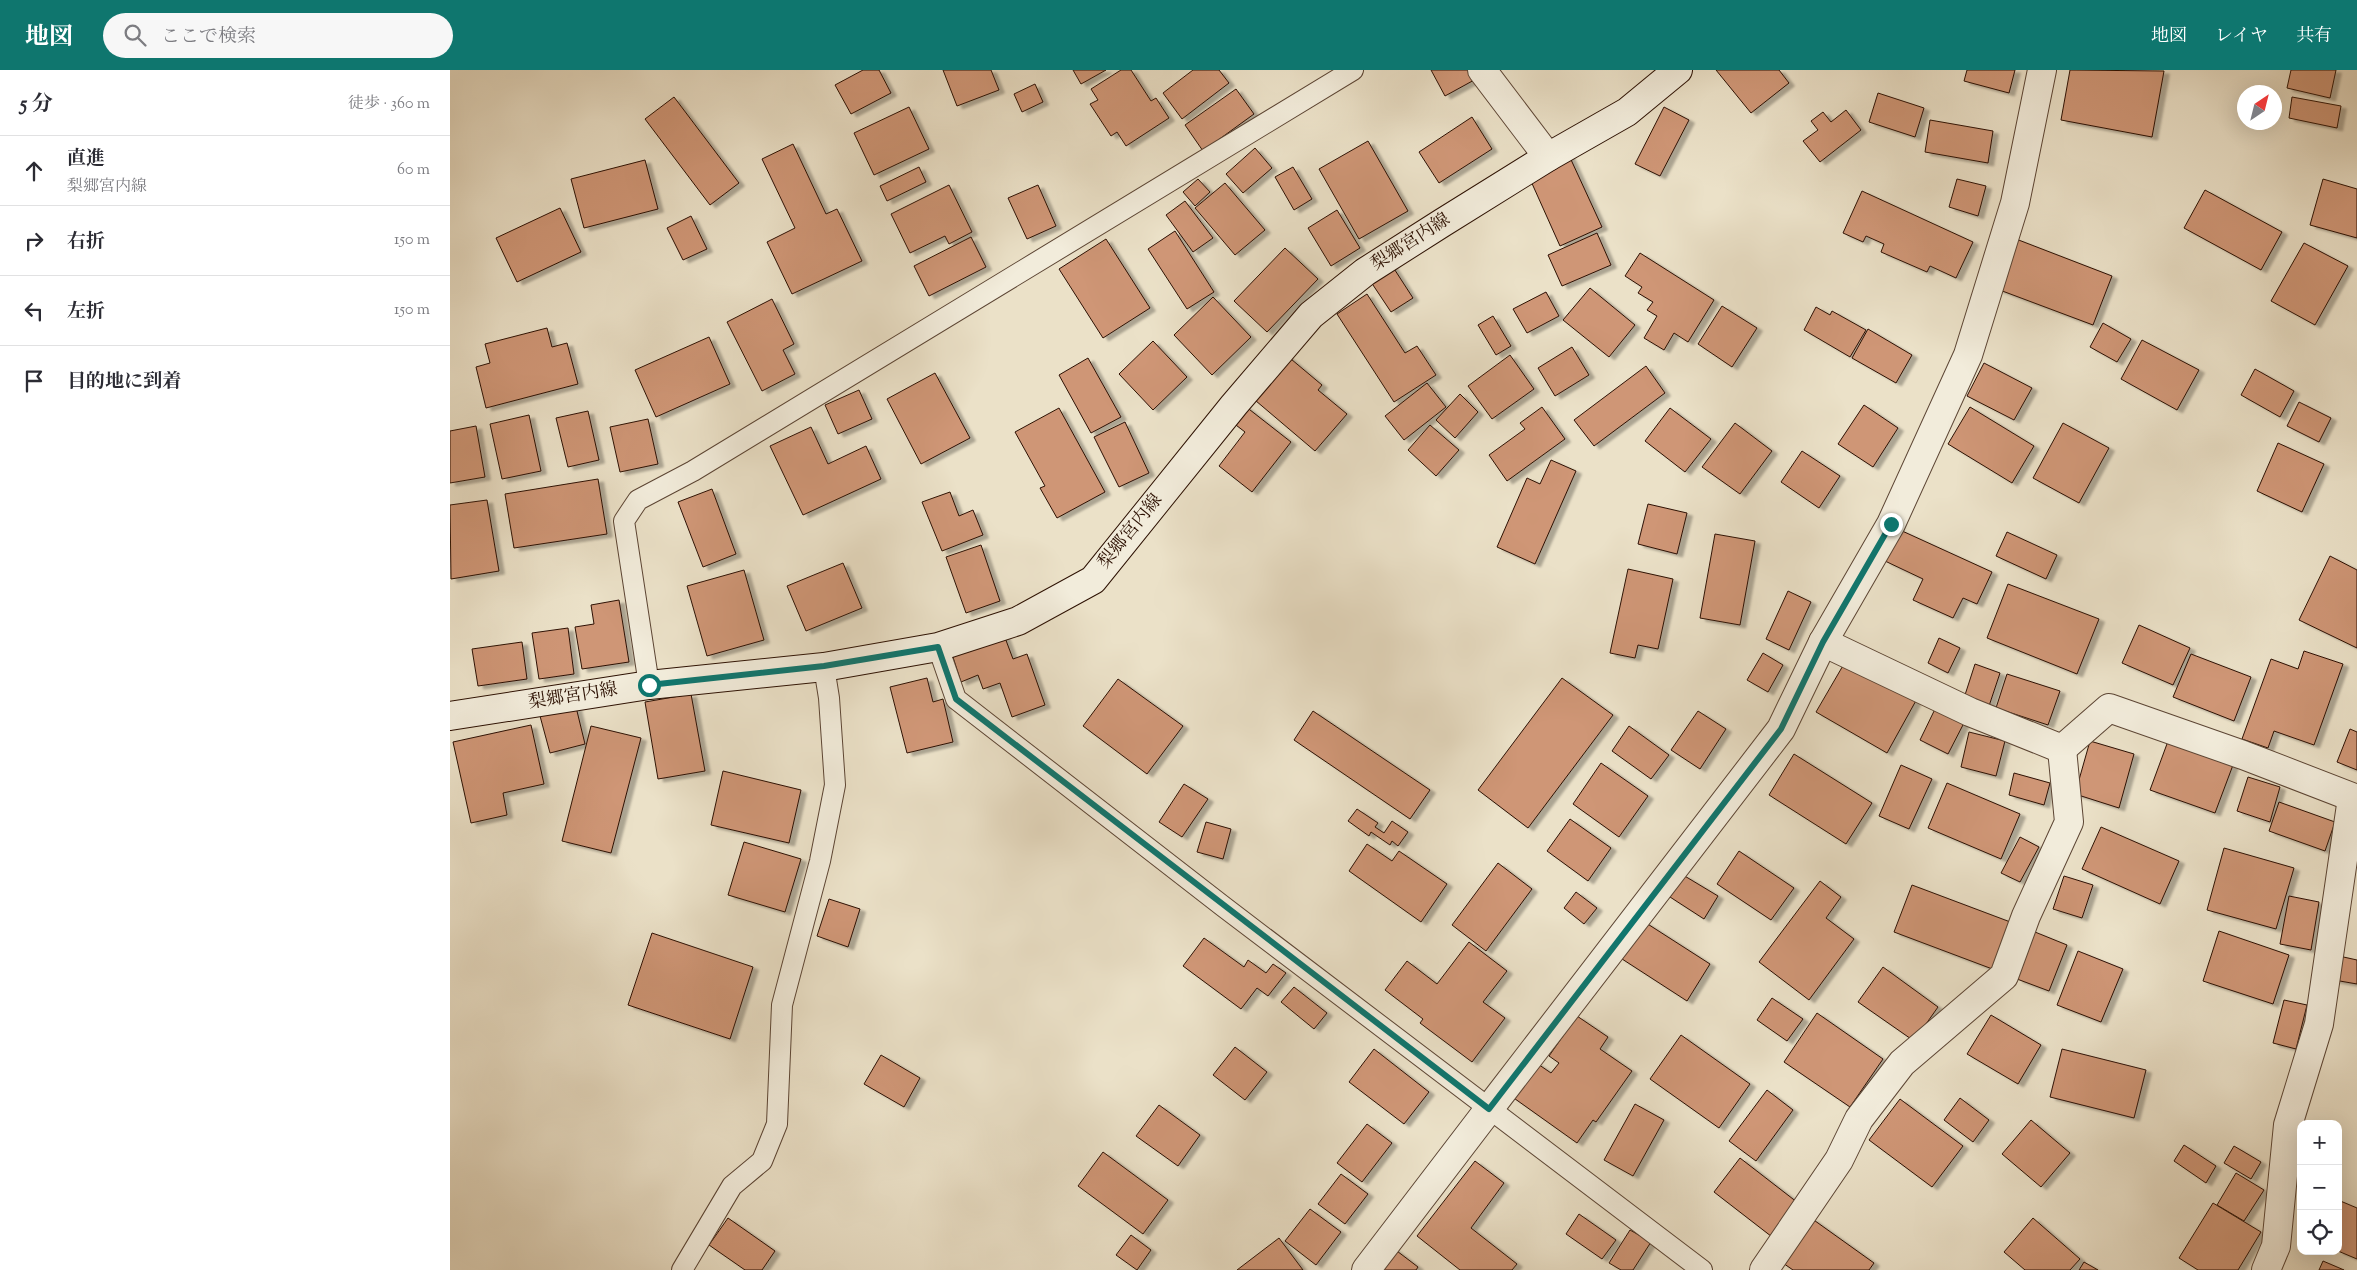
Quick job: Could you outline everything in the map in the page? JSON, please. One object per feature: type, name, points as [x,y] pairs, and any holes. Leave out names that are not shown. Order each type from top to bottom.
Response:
[{"type":"street","points":[[1482,70],[1548,157]]},
{"type":"street","name":"梨郷宮内線","points":[[450,716],[649,685],[824,666],[938,647],[1018,621],[1092,580],[1234,405],[1311,315],[1366,272],[1548,157],[1627,112],[1678,70]]},
{"type":"street","points":[[1366,1270],[1781,729],[1823,642],[1891,524],[1968,355],[2015,203],[2042,70]]},
{"type":"street","points":[[1823,642],[1970,712],[2062,749]]},
{"type":"street","points":[[2062,749],[2110,708],[2354,798],[2319,1024],[2288,1124],[2276,1246],[2266,1270]]},
{"type":"street","points":[[1764,1270],[1840,1160],[1859,1119],[1902,1063],[2004,976],[2026,916],[2069,822],[2062,749]]},
{"type":"lane","points":[[649,685],[624,521],[638,500],[693,471],[1353,70]]},
{"type":"lane","points":[[938,647],[956,699],[1489,1109],[1702,1270]]},
{"type":"lane","points":[[682,1270],[732,1186],[762,1161],[777,1124],[782,1005],[820,861],[835,785],[829,698],[824,666]]},
{"type":"building","points":[[863,70],[879,70],[891,93],[851,114],[835,85]]},
{"type":"building","points":[[943,70],[991,70],[999,90],[957,106]]},
{"type":"building","points":[[1073,70],[1106,70],[1081,84]]},
{"type":"building","points":[[1121,70],[1131,70],[1151,101],[1156,98],[1169,118],[1126,146],[1117,132],[1111,136],[1090,104],[1098,100],[1091,89]]},
{"type":"building","points":[[1193,70],[1219,70],[1229,83],[1182,119],[1163,93]]},
{"type":"building","points":[[1431,70],[1471,70],[1476,79],[1445,96]]},
{"type":"building","points":[[1716,70],[1779,70],[1789,83],[1751,113]]},
{"type":"building","points":[[1967,70],[2015,70],[2009,93],[1964,81]]},
{"type":"building","points":[[2070,70],[2164,71],[2152,137],[2061,120]]},
{"type":"building","points":[[2291,70],[2336,70],[2330,98],[2287,88]]},
{"type":"building","points":[[1035,84],[1043,102],[1022,112],[1014,94]]},
{"type":"building","points":[[1236,89],[1254,114],[1203,151],[1185,125]]},
{"type":"building","points":[[1878,93],[1924,108],[1915,137],[1869,122]]},
{"type":"building","points":[[674,97],[739,183],[710,205],[645,119]]},
{"type":"building","points":[[2292,97],[2341,106],[2337,128],[2289,118]]},
{"type":"building","points":[[909,107],[929,149],[874,175],[854,133]]},
{"type":"building","points":[[1664,107],[1689,120],[1660,176],[1635,164]]},
{"type":"building","points":[[1846,110],[1861,130],[1820,162],[1803,141],[1818,130],[1811,121],[1823,112],[1831,122]]},
{"type":"building","points":[[1472,117],[1492,149],[1439,183],[1419,152]]},
{"type":"building","points":[[1930,120],[1993,131],[1988,163],[1925,152]]},
{"type":"building","points":[[1368,141],[1408,211],[1359,239],[1319,169]]},
{"type":"building","points":[[793,144],[826,214],[837,209],[862,261],[792,294],[767,242],[795,228],[762,159]]},
{"type":"building","points":[[1255,148],[1272,168],[1243,193],[1226,174]]},
{"type":"building","points":[[1567,151],[1602,227],[1560,246],[1530,179]]},
{"type":"building","points":[[645,160],[658,209],[584,228],[571,179]]},
{"type":"building","points":[[919,167],[926,182],[887,201],[880,186]]},
{"type":"building","points":[[1293,167],[1312,199],[1294,210],[1275,177]]},
{"type":"building","points":[[1198,179],[1210,192],[1195,206],[1183,192]]},
{"type":"building","points":[[1957,179],[1986,186],[1978,216],[1949,207]]},
{"type":"building","points":[[2323,179],[2357,189],[2357,238],[2310,225]]},
{"type":"building","points":[[1225,183],[1265,230],[1235,255],[1195,208]]},
{"type":"building","points":[[949,185],[972,232],[949,244],[945,236],[910,253],[891,214]]},
{"type":"building","points":[[1038,185],[1056,226],[1027,239],[1008,198]]},
{"type":"building","points":[[2205,190],[2282,232],[2261,270],[2184,228]]},
{"type":"building","points":[[1862,191],[1973,242],[1956,278],[1930,266],[1927,272],[1881,252],[1884,244],[1866,236],[1863,242],[1843,233]]},
{"type":"building","points":[[1185,201],[1213,238],[1193,252],[1166,215]]},
{"type":"building","points":[[560,208],[581,252],[517,282],[496,238]]},
{"type":"building","points":[[1337,210],[1360,248],[1331,266],[1308,228]]},
{"type":"building","points":[[691,216],[707,249],[683,260],[667,228]]},
{"type":"building","points":[[1175,231],[1214,292],[1187,309],[1148,249]]},
{"type":"building","points":[[1597,233],[1611,265],[1562,286],[1548,255]]},
{"type":"building","points":[[971,237],[986,267],[929,296],[914,266]]},
{"type":"building","points":[[1106,239],[1150,308],[1103,338],[1059,269]]},
{"type":"building","points":[[2016,239],[2112,276],[2093,325],[1997,289]]},
{"type":"building","points":[[2304,243],[2348,266],[2315,325],[2271,301]]},
{"type":"building","points":[[1285,248],[1318,279],[1267,332],[1234,301]]},
{"type":"building","points":[[1640,253],[1714,300],[1688,342],[1674,333],[1664,350],[1644,338],[1657,316],[1647,310],[1653,302],[1638,293],[1642,287],[1625,276]]},
{"type":"building","points":[[1391,264],[1413,298],[1391,312],[1369,279]]},
{"type":"building","points":[[1590,288],[1635,325],[1609,357],[1563,320]]},
{"type":"building","points":[[1546,292],[1559,316],[1527,333],[1513,309]]},
{"type":"building","points":[[1367,294],[1405,353],[1417,346],[1436,375],[1394,402],[1337,314]]},
{"type":"building","points":[[1213,297],[1251,337],[1212,375],[1174,335]]},
{"type":"building","points":[[772,299],[794,344],[783,350],[795,374],[762,391],[727,322]]},
{"type":"building","points":[[1722,306],[1757,328],[1732,367],[1698,344]]},
{"type":"building","points":[[1816,307],[1830,315],[1832,311],[1866,330],[1850,357],[1804,330]]},
{"type":"building","points":[[1493,316],[1511,346],[1496,355],[1478,325]]},
{"type":"building","points":[[2103,323],[2131,339],[2117,362],[2090,347]]},
{"type":"building","points":[[547,328],[552,347],[567,343],[578,384],[486,408],[476,367],[490,363],[485,344]]},
{"type":"building","points":[[1868,329],[1912,355],[1896,383],[1852,358]]},
{"type":"building","points":[[709,337],[730,384],[656,417],[635,370]]},
{"type":"building","points":[[2142,340],[2199,370],[2177,410],[2121,379]]},
{"type":"building","points":[[1153,341],[1187,377],[1153,410],[1119,374]]},
{"type":"building","points":[[1572,347],[1589,375],[1555,396],[1538,368]]},
{"type":"building","points":[[1285,354],[1322,385],[1318,390],[1347,414],[1315,451],[1249,395]]},
{"type":"building","points":[[1510,355],[1534,389],[1492,419],[1468,386]]},
{"type":"building","points":[[1088,358],[1121,417],[1091,433],[1059,375]]},
{"type":"building","points":[[1984,363],[2032,388],[2014,420],[1967,396]]},
{"type":"building","points":[[1646,366],[1665,393],[1594,446],[1574,420]]},
{"type":"building","points":[[2255,369],[2294,391],[2280,417],[2241,395]]},
{"type":"building","points":[[935,373],[970,438],[921,464],[887,399]]},
{"type":"building","points":[[1427,383],[1446,407],[1404,440],[1385,416]]},
{"type":"building","points":[[859,390],[872,419],[838,434],[825,405]]},
{"type":"building","points":[[1460,394],[1478,412],[1455,438],[1436,420]]},
{"type":"building","points":[[2299,402],[2331,418],[2319,442],[2287,426]]},
{"type":"building","points":[[1864,405],[1898,428],[1873,467],[1838,444]]},
{"type":"building","points":[[1245,406],[1291,442],[1252,492],[1219,466],[1245,432],[1232,422]]},
{"type":"building","points":[[1542,407],[1565,439],[1507,481],[1489,455],[1525,429],[1520,423]]},
{"type":"building","points":[[1970,407],[2034,446],[2012,483],[1948,444]]},
{"type":"building","points":[[1059,408],[1105,492],[1057,518],[1040,488],[1045,486],[1015,432]]},
{"type":"building","points":[[1670,408],[1711,439],[1685,472],[1645,441]]},
{"type":"building","points":[[588,411],[599,460],[568,467],[556,418]]},
{"type":"building","points":[[529,415],[541,471],[502,479],[490,424]]},
{"type":"building","points":[[648,419],[658,464],[620,472],[610,427]]},
{"type":"building","points":[[1125,422],[1149,473],[1119,487],[1094,437]]},
{"type":"building","points":[[1735,423],[1772,451],[1740,494],[1702,467]]},
{"type":"building","points":[[2063,423],[2109,448],[2079,503],[2033,478]]},
{"type":"building","points":[[1430,425],[1459,450],[1436,476],[1408,450]]},
{"type":"building","points":[[476,426],[485,477],[450,483],[450,431]]},
{"type":"building","points":[[811,427],[828,464],[866,446],[881,479],[803,515],[770,446]]},
{"type":"building","points":[[2278,443],[2324,464],[2302,512],[2257,491]]},
{"type":"building","points":[[1802,451],[1840,476],[1819,508],[1781,482]]},
{"type":"building","points":[[1551,460],[1576,471],[1535,564],[1497,547],[1527,478],[1540,484]]},
{"type":"building","points":[[598,479],[607,534],[514,548],[505,494]]},
{"type":"building","points":[[712,489],[736,554],[703,567],[678,502]]},
{"type":"building","points":[[950,492],[959,516],[973,510],[983,535],[942,551],[922,502]]},
{"type":"building","points":[[487,500],[499,571],[451,579],[450,505]]},
{"type":"building","points":[[1648,504],[1687,513],[1677,554],[1638,544]]},
{"type":"building","points":[[1900,530],[1992,572],[1977,604],[1963,598],[1953,618],[1913,600],[1923,579],[1885,561]]},
{"type":"building","points":[[2007,532],[2057,555],[2046,579],[1996,556]]},
{"type":"building","points":[[1715,534],[1755,541],[1740,625],[1700,618]]},
{"type":"building","points":[[981,545],[1000,601],[966,613],[946,557]]},
{"type":"building","points":[[2330,556],[2357,570],[2357,648],[2299,620]]},
{"type":"building","points":[[843,563],[862,608],[806,631],[787,586]]},
{"type":"building","points":[[1628,569],[1673,579],[1658,649],[1638,645],[1635,658],[1610,653]]},
{"type":"building","points":[[744,570],[764,640],[707,656],[687,586]]},
{"type":"building","points":[[2008,584],[2099,619],[2077,674],[1987,638]]},
{"type":"building","points":[[1788,591],[1811,602],[1789,650],[1766,639]]},
{"type":"building","points":[[619,600],[629,662],[582,669],[575,627],[594,624],[591,605]]},
{"type":"building","points":[[2139,625],[2190,648],[2173,685],[2122,663]]},
{"type":"building","points":[[568,628],[574,674],[539,679],[532,633]]},
{"type":"building","points":[[1004,635],[1013,659],[1027,654],[1045,705],[1012,717],[1000,683],[983,689],[978,675],[961,682],[952,654]]},
{"type":"building","points":[[1939,638],[1960,648],[1948,673],[1928,663]]},
{"type":"building","points":[[522,642],[527,679],[478,686],[472,649]]},
{"type":"building","points":[[2304,651],[2343,664],[2314,745],[2274,731],[2268,748],[2242,739],[2271,659],[2298,669]]},
{"type":"building","points":[[1763,653],[1783,665],[1768,692],[1747,680]]},
{"type":"building","points":[[2191,654],[2251,677],[2234,721],[2173,697]]},
{"type":"building","points":[[1848,657],[1918,697],[1887,753],[1816,712]]},
{"type":"building","points":[[1975,664],[2000,673],[1989,706],[1964,698]]},
{"type":"building","points":[[2007,674],[2060,691],[2048,725],[1996,708]]},
{"type":"building","points":[[927,678],[933,702],[943,699],[953,742],[907,753],[890,687]]},
{"type":"building","points":[[1562,678],[1613,715],[1528,828],[1478,790]]},
{"type":"building","points":[[1118,679],[1183,726],[1147,774],[1083,726]]},
{"type":"building","points":[[691,694],[705,771],[658,779],[645,702]]},
{"type":"building","points":[[576,707],[585,744],[550,753],[540,716]]},
{"type":"building","points":[[1936,707],[1965,721],[1948,754],[1920,740]]},
{"type":"building","points":[[1313,711],[1430,790],[1410,819],[1294,740]]},
{"type":"building","points":[[1698,711],[1726,729],[1700,769],[1671,750]]},
{"type":"building","points":[[531,725],[544,784],[503,793],[507,815],[471,823],[453,742]]},
{"type":"building","points":[[591,726],[641,738],[611,853],[562,841]]},
{"type":"building","points":[[1629,726],[1669,755],[1651,779],[1612,751]]},
{"type":"building","points":[[2350,729],[2357,732],[2357,770],[2337,762]]},
{"type":"building","points":[[1969,732],[2005,741],[1996,776],[1961,767]]},
{"type":"building","points":[[2171,733],[2236,757],[2215,813],[2150,790]]},
{"type":"building","points":[[2090,741],[2134,754],[2119,808],[2075,794]]},
{"type":"building","points":[[1794,754],[1872,803],[1846,844],[1769,795]]},
{"type":"building","points":[[1601,763],[1648,796],[1619,837],[1573,804]]},
{"type":"building","points":[[1901,765],[1932,779],[1909,829],[1879,816]]},
{"type":"building","points":[[723,771],[801,790],[789,843],[711,825]]},
{"type":"building","points":[[2014,773],[2050,783],[2044,805],[2009,795]]},
{"type":"building","points":[[2248,777],[2280,787],[2270,822],[2237,811]]},
{"type":"building","points":[[1947,783],[2020,814],[2001,859],[1928,828]]},
{"type":"building","points":[[1184,784],[1208,799],[1182,837],[1159,822]]},
{"type":"building","points":[[2279,802],[2335,822],[2325,851],[2269,831]]},
{"type":"building","points":[[1357,809],[1378,823],[1375,827],[1384,833],[1392,821],[1408,832],[1398,846],[1392,841],[1390,845],[1371,832],[1369,836],[1348,821]]},
{"type":"building","points":[[1570,819],[1611,848],[1588,881],[1547,851]]},
{"type":"building","points":[[1206,822],[1231,829],[1223,859],[1197,852]]},
{"type":"building","points":[[2101,827],[2179,861],[2160,904],[2082,869]]},
{"type":"building","points":[[2020,837],[2039,847],[2020,882],[2001,873]]},
{"type":"building","points":[[744,842],[801,859],[785,912],[728,895]]},
{"type":"building","points":[[1367,844],[1392,861],[1399,851],[1447,884],[1421,922],[1349,871]]},
{"type":"building","points":[[2224,848],[2294,868],[2276,929],[2207,910]]},
{"type":"building","points":[[1739,851],[1794,888],[1771,920],[1717,884]]},
{"type":"building","points":[[1498,863],[1532,889],[1486,951],[1452,925]]},
{"type":"building","points":[[1683,875],[1718,896],[1704,919],[1670,897]]},
{"type":"building","points":[[2064,876],[2093,885],[2082,918],[2053,909]]},
{"type":"building","points":[[1820,881],[1841,897],[1826,918],[1854,939],[1809,1000],[1759,962]]},
{"type":"building","points":[[1912,885],[2013,923],[1995,970],[1894,932]]},
{"type":"building","points":[[1576,892],[1597,908],[1584,924],[1564,908]]},
{"type":"building","points":[[2289,896],[2319,902],[2311,950],[2280,944]]},
{"type":"building","points":[[829,899],[860,909],[848,947],[817,936]]},
{"type":"building","points":[[1643,921],[1710,964],[1687,1001],[1619,957]]},
{"type":"building","points":[[2219,931],[2289,955],[2273,1004],[2203,981]]},
{"type":"building","points":[[2035,932],[2067,945],[2049,991],[2017,979]]},
{"type":"building","points":[[652,933],[753,967],[730,1039],[628,1005]]},
{"type":"building","points":[[1204,938],[1244,967],[1248,960],[1266,973],[1273,964],[1286,973],[1268,996],[1257,988],[1241,1009],[1183,966]]},
{"type":"building","points":[[1469,942],[1507,971],[1483,1002],[1505,1018],[1472,1062],[1420,1023],[1423,1019],[1385,990],[1407,961],[1437,984]]},
{"type":"building","points":[[2078,951],[2123,969],[2101,1022],[2057,1005]]},
{"type":"building","points":[[2339,956],[2357,960],[2357,984],[2334,980]]},
{"type":"building","points":[[1883,967],[1938,1007],[1914,1041],[1858,1002]]},
{"type":"building","points":[[1294,987],[1327,1013],[1314,1029],[1281,1002]]},
{"type":"building","points":[[1772,998],[1803,1019],[1787,1041],[1757,1020]]},
{"type":"building","points":[[2284,1000],[2307,1005],[2296,1049],[2273,1043]]},
{"type":"building","points":[[1817,1013],[1883,1059],[1850,1107],[1784,1062]]},
{"type":"building","points":[[1991,1015],[2041,1045],[2018,1084],[1967,1054]]},
{"type":"building","points":[[1577,1016],[1608,1037],[1600,1049],[1632,1071],[1596,1122],[1593,1120],[1577,1143],[1511,1096],[1535,1062],[1551,1073],[1559,1063],[1549,1056]]},
{"type":"building","points":[[1681,1035],[1750,1084],[1719,1128],[1650,1079]]},
{"type":"building","points":[[1235,1047],[1267,1072],[1245,1100],[1213,1075]]},
{"type":"building","points":[[1374,1049],[1429,1092],[1404,1124],[1349,1082]]},
{"type":"building","points":[[2062,1049],[2146,1070],[2134,1118],[2050,1097]]},
{"type":"building","points":[[881,1055],[920,1078],[904,1107],[864,1084]]},
{"type":"building","points":[[1767,1090],[1793,1110],[1756,1161],[1729,1141]]},
{"type":"building","points":[[1960,1098],[1989,1120],[1973,1142],[1944,1120]]},
{"type":"building","points":[[1900,1099],[1963,1146],[1932,1187],[1869,1140]]},
{"type":"building","points":[[1635,1104],[1664,1120],[1633,1176],[1604,1160]]},
{"type":"building","points":[[1159,1105],[1200,1135],[1178,1166],[1136,1136]]},
{"type":"building","points":[[2031,1120],[2070,1153],[2041,1187],[2002,1154]]},
{"type":"building","points":[[1367,1124],[1392,1143],[1362,1182],[1337,1163]]},
{"type":"building","points":[[2184,1145],[2216,1166],[2206,1183],[2174,1161]]},
{"type":"building","points":[[2234,1146],[2261,1162],[2251,1179],[2224,1163]]},
{"type":"building","points":[[1103,1152],[1168,1200],[1143,1234],[1078,1186]]},
{"type":"building","points":[[1740,1158],[1802,1206],[1776,1240],[1714,1192]]},
{"type":"building","points":[[1475,1161],[1504,1183],[1471,1228],[1517,1264],[1512,1270],[1460,1270],[1417,1236]]},
{"type":"building","points":[[2236,1173],[2264,1190],[2244,1221],[2217,1205]]},
{"type":"building","points":[[1341,1174],[1368,1194],[1345,1224],[1318,1204]]},
{"type":"building","points":[[2342,1202],[2357,1208],[2357,1259],[2342,1253]]},
{"type":"building","points":[[2213,1203],[2261,1232],[2238,1270],[2198,1270],[2179,1258]]},
{"type":"building","points":[[1310,1209],[1341,1232],[1316,1265],[1285,1241]]},
{"type":"building","points":[[1579,1214],[1616,1240],[1602,1259],[1566,1234]]},
{"type":"building","points":[[728,1218],[775,1251],[762,1270],[745,1270],[709,1245]]},
{"type":"building","points":[[1811,1218],[1874,1263],[1869,1270],[1793,1270],[1780,1261]]},
{"type":"building","points":[[2033,1218],[2080,1259],[2070,1270],[2025,1270],[2004,1252]]},
{"type":"building","points":[[1630,1230],[1651,1242],[1633,1270],[1621,1270],[1609,1263]]},
{"type":"building","points":[[1131,1235],[1151,1250],[1137,1270],[1116,1255]]},
{"type":"building","points":[[1279,1238],[1303,1270],[1237,1270]]},
{"type":"building","points":[[1393,1248],[1418,1267],[1416,1270],[1376,1270]]},
{"type":"building","points":[[2323,1261],[2344,1270],[2319,1270]]},
{"type":"building","points":[[2084,1262],[2098,1270],[2079,1270]]},
{"type":"route","points":[[649,685],[824,666],[938,647],[956,699],[1489,1109],[1781,729],[1823,642],[1891,524]]}]
